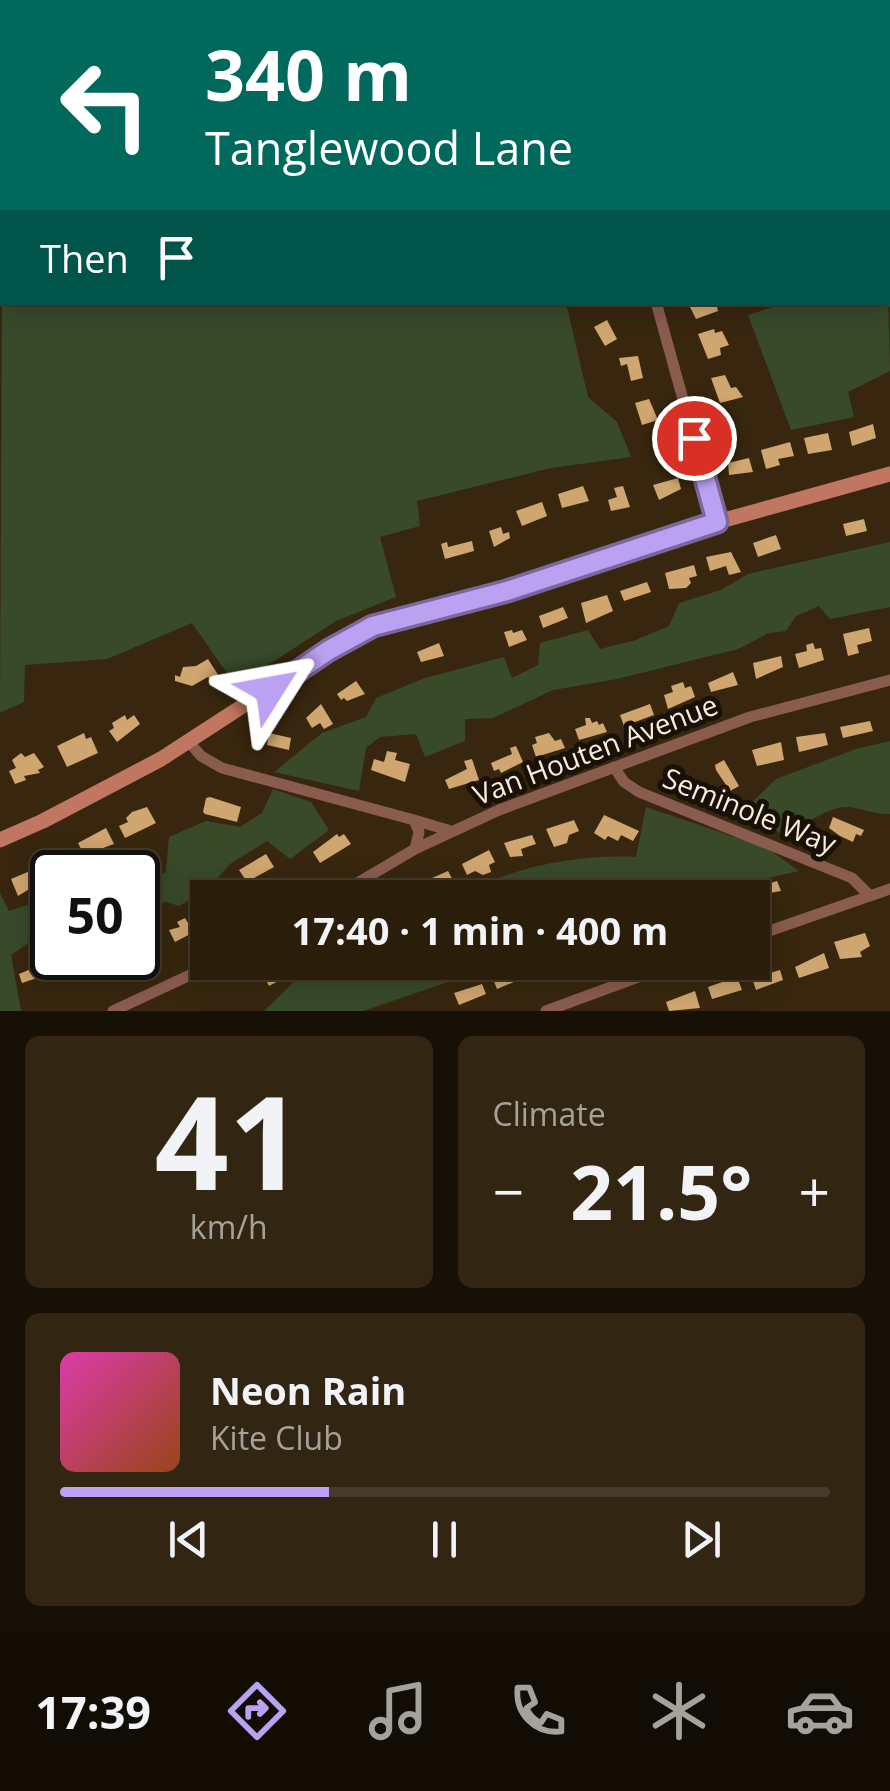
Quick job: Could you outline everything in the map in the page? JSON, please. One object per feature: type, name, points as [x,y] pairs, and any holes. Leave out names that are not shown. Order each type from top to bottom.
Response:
[{"type":"main road","points":[[0,840],[76,804],[189,742],[329,650],[373,626],[507,591],[717,522],[890,474]]},
{"type":"street","points":[[657,305],[717,522]]},
{"type":"street","name":"Van Houten Avenue","points":[[362,880],[451,831],[614,766],[750,717],[890,680]]},
{"type":"street","points":[[189,742],[196,753],[222,768],[451,831]]},
{"type":"street","name":"Seminole Way","points":[[614,766],[624,782],[639,792],[852,878],[870,896]]},
{"type":"street","points":[[414,820],[419,832],[414,849]]},
{"type":"street","points":[[770,931],[890,889]]},
{"type":"street","points":[[113,1011],[190,975]]},
{"type":"street","points":[[546,1011],[630,980]]},
{"type":"green space","points":[[2,305],[566,305],[588,397],[617,422],[631,457],[551,468],[417,501],[420,526],[380,537],[396,597],[336,621],[236,686],[192,623],[107,659],[25,665],[24,702],[0,713]]},
{"type":"green space","points":[[780,305],[888,305],[890,371],[848,392],[854,417],[791,430],[748,315]]},
{"type":"green space","points":[[890,542],[890,607],[830,619],[819,606],[796,616],[786,631],[769,633],[738,649],[617,679],[553,690],[493,718],[465,719],[465,741],[425,757],[416,734],[380,737],[366,748],[359,791],[274,772],[322,733],[366,717],[376,698],[425,678],[504,657],[512,678],[538,665],[540,643],[588,630],[600,649],[633,641],[669,626],[679,603],[721,590],[748,574]]},
{"type":"green space","points":[[890,741],[890,814],[840,808],[816,817],[786,836],[742,812],[776,779],[856,749]]},
{"type":"green space","points":[[273,789],[311,802],[329,830],[290,859],[267,841],[230,864],[216,880],[190,880],[190,899],[179,906],[160,904],[160,876],[166,872],[169,837],[206,821],[240,827],[262,813]]},
{"type":"green space","points":[[646,807],[767,848],[799,871],[759,880],[493,880],[568,860],[636,857]]},
{"type":"green space","points":[[0,893],[9,911],[30,904],[30,942],[11,955],[21,1011],[0,1011]]},
{"type":"green space","points":[[296,980],[454,980],[363,1011],[264,1011]]},
{"type":"building","points":[[689,305],[717,305],[718,311],[696,319]]},
{"type":"building","points":[[607,320],[617,339],[605,346],[594,327]]},
{"type":"building","points":[[714,329],[715,333],[722,331],[729,345],[720,348],[721,355],[708,359],[698,334]]},
{"type":"building","points":[[638,356],[643,378],[631,381],[627,364],[621,366],[619,358]]},
{"type":"building","points":[[725,375],[731,388],[736,387],[743,397],[720,403],[711,378]]},
{"type":"building","points":[[649,399],[658,420],[642,425],[635,403]]},
{"type":"building","points":[[873,424],[876,438],[852,446],[849,432]]},
{"type":"building","points":[[828,433],[832,450],[808,454],[804,438]]},
{"type":"building","points":[[790,442],[794,456],[778,459],[780,465],[766,469],[761,450]]},
{"type":"building","points":[[749,458],[753,472],[729,475],[728,463]]},
{"type":"building","points":[[678,478],[681,489],[659,500],[653,485]]},
{"type":"building","points":[[583,486],[589,501],[562,508],[558,494]]},
{"type":"building","points":[[623,486],[630,507],[611,511],[608,500],[617,497],[614,488]]},
{"type":"building","points":[[542,502],[547,516],[522,526],[516,511]]},
{"type":"building","points":[[864,519],[867,531],[846,536],[843,524]]},
{"type":"building","points":[[501,527],[503,534],[509,532],[510,538],[494,547],[489,531]]},
{"type":"building","points":[[776,535],[781,549],[758,557],[753,543]]},
{"type":"building","points":[[472,541],[474,551],[445,559],[441,544],[447,542],[448,547]]},
{"type":"building","points":[[731,552],[741,572],[729,575],[726,566],[710,571],[706,557]]},
{"type":"building","points":[[694,565],[697,576],[689,578],[691,583],[686,588],[669,589],[665,573]]},
{"type":"building","points":[[647,582],[651,592],[624,601],[620,591]]},
{"type":"building","points":[[607,595],[613,611],[586,623],[581,603]]},
{"type":"building","points":[[563,607],[568,618],[543,628],[539,616]]},
{"type":"building","points":[[869,628],[872,641],[857,645],[859,653],[848,656],[843,634]]},
{"type":"building","points":[[522,630],[527,640],[509,647],[504,632]]},
{"type":"building","points":[[439,643],[444,656],[421,662],[417,652]]},
{"type":"building","points":[[813,643],[815,649],[821,648],[824,660],[799,668],[795,654],[807,651],[806,645]]},
{"type":"building","points":[[781,656],[783,667],[756,679],[753,663]]},
{"type":"building","points":[[208,659],[222,681],[214,686],[208,677],[192,686],[175,681],[183,667],[196,666]]},
{"type":"building","points":[[733,672],[738,685],[711,692],[708,683]]},
{"type":"building","points":[[356,681],[365,694],[341,700],[337,694]]},
{"type":"building","points":[[683,682],[685,688],[691,686],[695,697],[668,709],[664,695],[673,692],[671,686]]},
{"type":"building","points":[[321,704],[333,724],[324,729],[320,723],[312,728],[306,718]]},
{"type":"building","points":[[650,704],[654,715],[624,726],[620,715]]},
{"type":"building","points":[[125,715],[127,720],[134,715],[140,724],[117,742],[109,731],[114,728],[112,723]]},
{"type":"building","points":[[585,718],[603,723],[607,732],[579,740],[575,729],[586,725]]},
{"type":"building","points":[[870,721],[873,731],[843,738],[840,727]]},
{"type":"building","points":[[84,733],[86,739],[91,737],[98,753],[67,767],[57,746]]},
{"type":"building","points":[[269,733],[291,738],[289,750],[267,745]]},
{"type":"building","points":[[549,733],[555,741],[561,739],[565,748],[536,757],[532,745],[537,743],[535,737]]},
{"type":"building","points":[[825,733],[828,745],[799,752],[796,737]]},
{"type":"building","points":[[781,742],[784,760],[757,766],[752,750]]},
{"type":"building","points":[[516,746],[523,762],[501,773],[499,769],[494,771],[491,763],[512,754],[510,748]]},
{"type":"building","points":[[387,751],[397,753],[395,760],[410,764],[405,782],[371,770],[374,759],[384,762]]},
{"type":"building","points":[[21,753],[25,757],[34,753],[44,767],[38,770],[40,773],[24,776],[26,780],[15,784],[9,771],[16,768],[12,760]]},
{"type":"building","points":[[472,759],[479,780],[449,789],[445,780],[467,769],[464,761]]},
{"type":"building","points":[[724,760],[739,786],[730,791],[715,765]]},
{"type":"building","points":[[206,798],[241,807],[237,822],[205,814]]},
{"type":"building","points":[[147,807],[156,823],[125,838],[119,826],[128,822],[126,818],[132,812]]},
{"type":"building","points":[[604,815],[639,831],[633,841],[621,835],[618,841],[608,836],[605,840],[594,833]]},
{"type":"building","points":[[833,817],[864,830],[861,836],[856,834],[853,842],[840,836],[829,828]]},
{"type":"building","points":[[574,820],[579,831],[569,835],[567,843],[554,847],[546,829]]},
{"type":"building","points":[[106,828],[114,844],[82,850],[78,843]]},
{"type":"building","points":[[337,834],[344,834],[351,844],[320,863],[313,852]]},
{"type":"building","points":[[532,835],[536,844],[521,849],[523,856],[510,857],[504,843]]},
{"type":"building","points":[[489,850],[495,862],[489,865],[491,872],[467,875],[462,864]]},
{"type":"building","points":[[266,854],[274,867],[251,880],[246,880],[239,870]]},
{"type":"building","points":[[30,871],[30,889],[18,896],[11,879]]},
{"type":"building","points":[[448,871],[453,880],[428,880]]},
{"type":"building","points":[[777,881],[781,891],[770,893],[770,883]]},
{"type":"building","points":[[185,918],[190,922],[190,934],[175,942],[169,930],[180,927],[177,922]]},
{"type":"building","points":[[865,933],[870,946],[860,952],[862,957],[840,959],[834,942]]},
{"type":"building","points":[[824,953],[829,968],[799,978],[795,967]]},
{"type":"building","points":[[30,969],[31,980],[22,983],[19,974]]},
{"type":"building","points":[[780,970],[783,980],[756,990],[753,980],[770,980],[770,973]]},
{"type":"building","points":[[493,980],[519,980],[497,989]]},
{"type":"building","points":[[738,980],[742,990],[712,999],[708,987]]},
{"type":"building","points":[[482,984],[486,994],[459,1005],[454,993]]},
{"type":"building","points":[[695,991],[700,1008],[669,1011],[666,1002]]},
{"type":"route","points":[[270,690],[348,638],[373,626],[507,591],[717,522],[694,438]]}]
